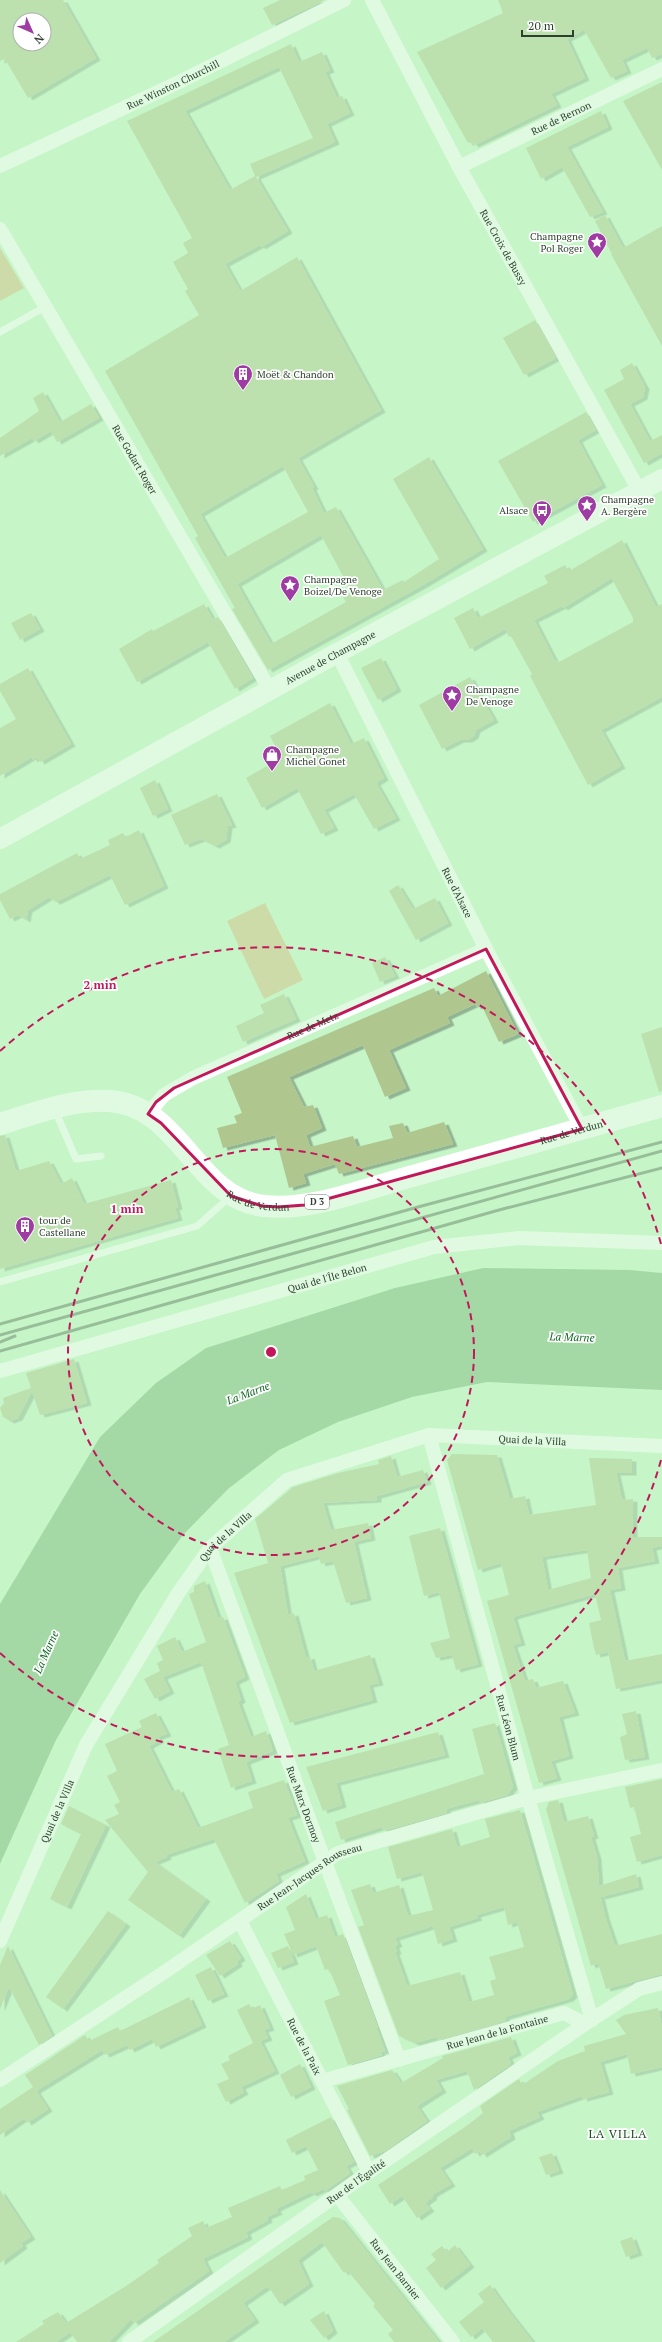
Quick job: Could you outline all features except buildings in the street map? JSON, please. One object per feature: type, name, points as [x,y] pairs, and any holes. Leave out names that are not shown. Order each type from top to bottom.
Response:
[{"type":"main road","name":"Avenue de Champagne","points":[[0,839],[270,690],[662,479]]},
{"type":"main road","name":"Rue de Verdun","points":[[0,1124],[71,1104],[108,1101],[120,1102],[148,1114],[174,1134],[218,1185],[231,1196],[262,1206],[278,1207],[305,1205],[662,1106]]},
{"type":"street","name":"Rue Winston Churchill","points":[[0,166],[177,83],[344,0]]},
{"type":"street","name":"Rue Croix de Bussy","points":[[372,0],[459,167],[640,492]]},
{"type":"street","name":"Rue de Bernon","points":[[459,167],[662,69]]},
{"type":"street","name":"Rue Godart Roger","points":[[0,229],[270,690]]},
{"type":"street","name":"Rue d'Alsace","points":[[337,654],[486,948],[582,1129]]},
{"type":"street","name":"Rue de Metz","points":[[148,1114],[164,1095],[194,1078],[486,948]]},
{"type":"street","name":"Quai de l'Île Belon","points":[[0,1371],[434,1248],[518,1238],[662,1243]]},
{"type":"street","name":"Quai de la Villa","points":[[0,1941],[86,1745],[179,1592],[210,1548],[287,1480],[429,1435],[662,1446]]},
{"type":"street","name":"Rue Léon Blum","points":[[429,1435],[589,2022]]},
{"type":"street","name":"Rue Marx Dormoy","points":[[210,1548],[324,1862],[399,2060]]},
{"type":"street","name":"Rue Jean-Jacques Rousseau","points":[[0,2080],[240,1921],[338,1853],[528,1798],[662,1770]]},
{"type":"street","name":"Rue de la Paix","points":[[240,1921],[369,2172]]},
{"type":"street","points":[[589,2022],[638,1989],[662,1983]]},
{"type":"street","name":"Rue Jean de la Fontaine","points":[[322,2082],[564,2013],[589,2022]]},
{"type":"street","name":"Rue de l'Égalité","points":[[129,2342],[338,2196],[369,2172],[589,2022]]},
{"type":"street","name":"Rue Jean Barnier","points":[[338,2196],[453,2342]]},
{"type":"lane","points":[[0,332],[45,307]]},
{"type":"lane","points":[[54,1108],[76,1159],[101,1156]]},
{"type":"lane","points":[[0,1282],[197,1226],[231,1196]]},
{"type":"highlighted area","points":[[486,949],[582,1129],[305,1205],[278,1207],[262,1206],[231,1196],[161,1123],[148,1114],[156,1102],[174,1088]]},
{"type":"shaded area","points":[[0,248],[24,288],[0,301]]},
{"type":"shaded area","points":[[265,903],[303,980],[264,999],[227,921]]},
{"type":"water","name":"La Marne","points":[[483,1268],[630,1270],[662,1273],[662,1390],[487,1382],[412,1397],[338,1422],[279,1450],[228,1489],[183,1535],[140,1594],[56,1740],[0,1864],[0,1604],[100,1437],[156,1383],[206,1348],[395,1288]]},
{"type":"railway","points":[[0,1324],[418,1207],[662,1142]]},
{"type":"railway","points":[[0,1335],[662,1151]]},
{"type":"railway","points":[[0,1351],[499,1210],[662,1168]]},
{"type":"railway","points":[[0,1342],[15,1336]]},
{"type":"place","name":"Champagne Pol Roger","points":[[597,259]]},
{"type":"place","name":"Moёt & Chandon","points":[[243,391]]},
{"type":"place","name":"Champagne A. Bergère","points":[[587,522]]},
{"type":"place","name":"Alsace","points":[[542,527]]},
{"type":"place","name":"Champagne Boizel/De Venoge","points":[[290,602]]},
{"type":"place","name":"Champagne De Venoge","points":[[452,712]]},
{"type":"place","name":"Champagne Michel Gonet","points":[[272,772]]},
{"type":"place","name":"tour de Castellane","points":[[25,1243]]},
{"type":"district","name":"LA VILLA","points":[[618,2134]]}]
